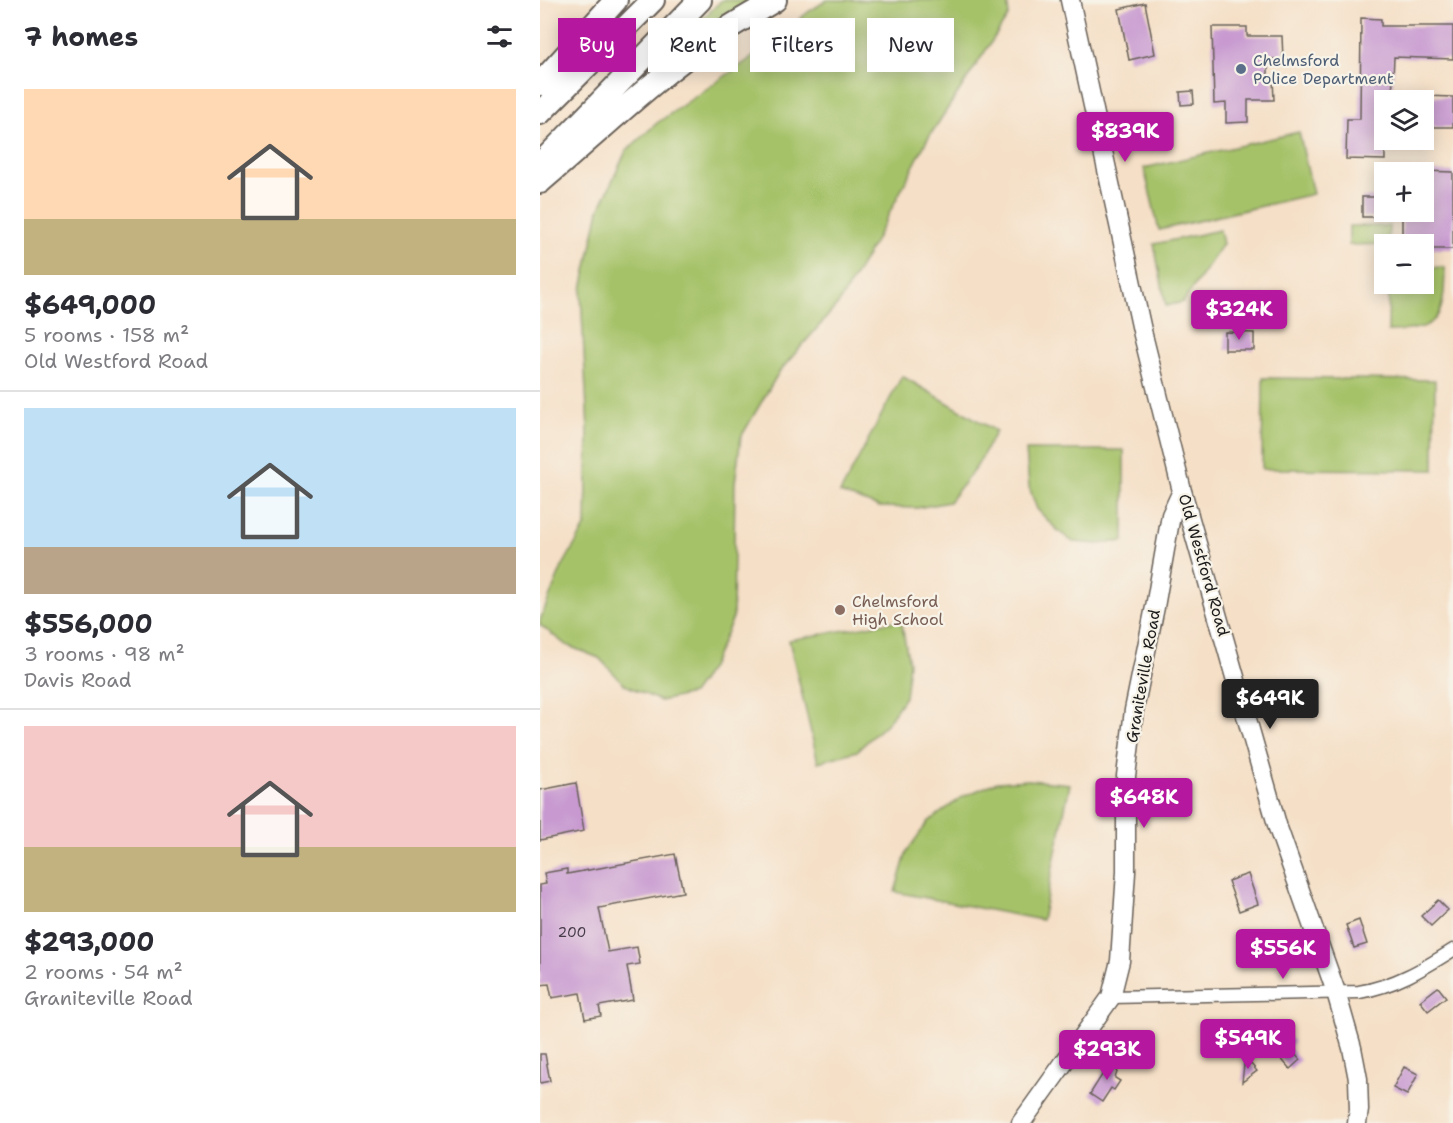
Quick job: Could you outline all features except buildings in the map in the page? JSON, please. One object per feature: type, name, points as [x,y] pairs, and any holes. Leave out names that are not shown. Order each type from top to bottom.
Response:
[{"type":"highway","points":[[540,84],[616,0]]},
{"type":"highway","points":[[540,113],[653,0]]},
{"type":"highway","points":[[540,165],[700,0]]},
{"type":"highway","points":[[540,182],[669,72],[716,36],[775,0]]},
{"type":"main road","name":"Old Westford Road","points":[[1070,0],[1143,335],[1182,491],[1278,828],[1336,992],[1352,1048],[1358,1079],[1359,1110],[1356,1123]]},
{"type":"main road","name":"Graniteville Road","points":[[1021,1123],[1111,997],[1120,961],[1126,872],[1126,776],[1134,710],[1171,515],[1182,491]]},
{"type":"street","points":[[1111,997],[1359,992],[1380,988],[1414,974],[1453,950]]},
{"type":"green space","points":[[722,0],[754,0],[729,18],[703,18]]},
{"type":"green space","points":[[827,0],[1007,0],[1009,15],[927,140],[874,243],[839,303],[779,372],[741,437],[735,483],[733,618],[710,669],[692,694],[660,701],[625,685],[599,658],[566,645],[540,625],[562,567],[586,525],[588,430],[581,294],[599,210],[626,151],[657,123],[731,72],[738,72],[738,67],[750,59],[750,72],[855,72],[855,18],[801,18]]},
{"type":"green space","points":[[1299,132],[1313,194],[1159,230],[1144,168]]},
{"type":"green space","points":[[1349,226],[1389,226],[1389,234],[1374,234],[1374,244],[1349,245]]},
{"type":"green space","points":[[1220,230],[1223,244],[1183,302],[1166,306],[1154,244]]},
{"type":"green space","points":[[1445,267],[1443,298],[1441,309],[1436,317],[1430,324],[1420,328],[1388,331],[1389,294],[1434,294],[1434,268]]},
{"type":"green space","points":[[902,376],[996,431],[977,466],[949,502],[917,508],[879,507],[840,493]]},
{"type":"green space","points":[[1263,378],[1435,380],[1434,470],[1262,469]]},
{"type":"green space","points":[[1026,450],[1124,450],[1124,541],[1098,544],[1073,542],[1057,530],[1037,509],[1029,487]]},
{"type":"green space","points":[[901,620],[909,663],[905,697],[888,722],[857,751],[818,762],[789,640]]},
{"type":"green space","points":[[1029,780],[1070,784],[1042,920],[895,892],[907,851],[928,822],[962,797],[997,782]]},
{"type":"place","name":"Chelmsford Police Department","points":[[1241,69]]},
{"type":"place","name":"Chelmsford High School","points":[[840,610]]}]
